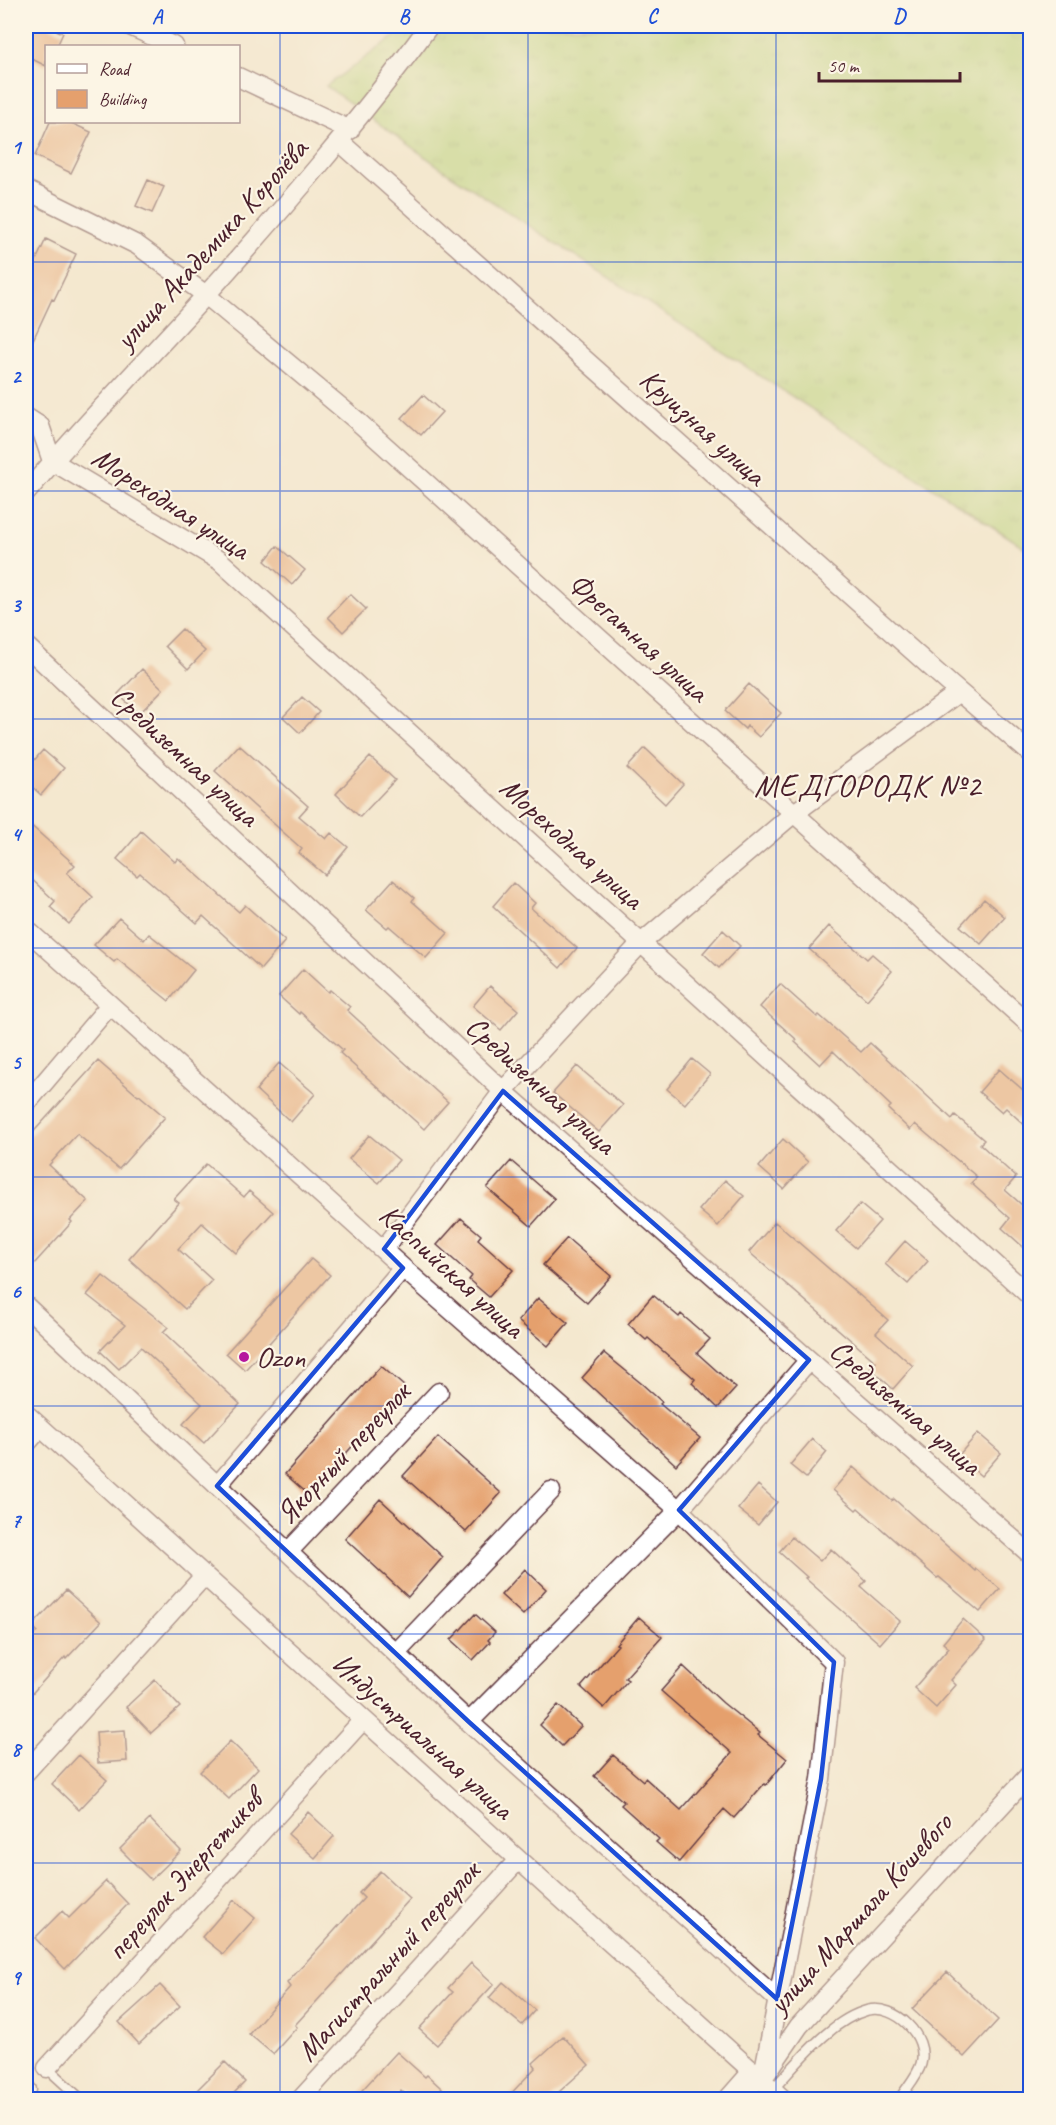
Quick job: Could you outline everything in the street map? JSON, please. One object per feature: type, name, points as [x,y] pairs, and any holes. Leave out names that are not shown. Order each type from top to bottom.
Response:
[{"type":"street","points":[[130,26],[172,45]]},
{"type":"street","name":"улица Академика Королёва","points":[[26,493],[52,461],[206,295],[345,136],[429,26]]},
{"type":"street","name":"Круизная улица","points":[[240,78],[345,136],[959,692],[1030,753]]},
{"type":"street","name":"Фрегатная улица","points":[[26,190],[137,245],[206,295],[355,419],[1030,1025]]},
{"type":"street","points":[[26,417],[40,426],[52,461]]},
{"type":"street","name":"Мореходная улица","points":[[52,461],[220,561],[1030,1296]]},
{"type":"street","name":"Средиземная улица","points":[[26,646],[503,1091],[1030,1554]]},
{"type":"street","points":[[384,1249],[503,1091],[640,944],[793,814],[959,692]]},
{"type":"street","name":"Каспийская улица","points":[[26,929],[403,1268],[679,1509],[834,1662],[821,1779],[777,1999]]},
{"type":"street","points":[[26,1104],[110,1005]]},
{"type":"street","points":[[217,1486],[403,1268]]},
{"type":"street","points":[[26,1306],[469,1722],[777,1999],[763,2089]]},
{"type":"street","points":[[469,1722],[679,1509],[809,1360]]},
{"type":"street","name":"Якорный переулок","points":[[288,1552],[439,1392]]},
{"type":"street","name":"Индустриальная улица","points":[[26,1414],[518,1860],[763,2089]]},
{"type":"street","points":[[26,1444],[40,1428]]},
{"type":"street","points":[[396,1653],[551,1491]]},
{"type":"street","points":[[26,1772],[204,1576]]},
{"type":"street","name":"переулок Энергетиков","points":[[47,2068],[363,1720]]},
{"type":"street","name":"улица Маршала Кошевого","points":[[733,2100],[763,2089],[799,2026],[1030,1774]]},
{"type":"street","name":"Магистральный переулок","points":[[300,2100],[518,1860]]},
{"type":"lane","points":[[763,2089],[834,2029],[852,2017],[868,2010],[884,2009],[898,2016],[909,2026],[922,2050],[921,2062],[915,2076],[899,2100]]},
{"type":"lane","points":[[47,2068],[82,2100]]},
{"type":"highlighted area","points":[[503,1091],[809,1360],[679,1510],[834,1662],[821,1779],[777,1999],[469,1722],[217,1486],[403,1268],[384,1249]]},
{"type":"green space","points":[[409,26],[1030,26],[1030,551],[448,173],[326,86]]},
{"type":"building","points":[[26,26],[47,26],[63,33],[57,45],[45,45],[45,66],[26,56]]},
{"type":"building","points":[[50,123],[71,123],[91,132],[71,173],[35,156]]},
{"type":"building","points":[[148,180],[164,187],[152,213],[136,206]]},
{"type":"building","points":[[46,239],[76,254],[26,355],[26,282]]},
{"type":"building","points":[[423,395],[442,412],[421,435],[402,418]]},
{"type":"building","points":[[277,546],[305,570],[292,585],[265,561]]},
{"type":"building","points":[[350,594],[366,609],[343,632],[328,617]]},
{"type":"building","points":[[182,629],[205,651],[188,669],[165,646]]},
{"type":"building","points":[[142,669],[163,689],[139,714],[118,694]]},
{"type":"building","points":[[749,684],[781,713],[759,737],[747,726],[745,729],[725,711]]},
{"type":"building","points":[[302,697],[319,712],[300,733],[283,717]]},
{"type":"building","points":[[239,745],[308,806],[299,816],[326,839],[331,833],[348,847],[325,875],[299,853],[302,849],[215,771]]},
{"type":"building","points":[[645,748],[683,784],[665,804],[627,768]]},
{"type":"building","points":[[43,750],[64,768],[41,795],[26,781],[26,770]]},
{"type":"building","points":[[370,757],[395,780],[360,817],[336,794]]},
{"type":"building","points":[[26,821],[75,865],[67,873],[93,897],[69,924],[50,907],[55,901],[26,874]]},
{"type":"building","points":[[141,831],[175,862],[178,858],[239,912],[245,905],[285,941],[261,969],[203,916],[197,923],[140,873],[137,876],[117,859]]},
{"type":"building","points":[[393,880],[414,898],[412,901],[448,933],[426,958],[389,926],[387,928],[366,910]]},
{"type":"building","points":[[513,883],[535,903],[531,908],[577,948],[560,968],[493,906]]},
{"type":"building","points":[[984,899],[1005,917],[981,944],[960,926]]},
{"type":"building","points":[[119,918],[144,940],[149,934],[194,970],[169,1001],[117,959],[114,962],[94,945]]},
{"type":"building","points":[[829,926],[867,959],[872,954],[892,971],[867,1000],[809,949]]},
{"type":"building","points":[[723,930],[740,946],[719,968],[703,953]]},
{"type":"building","points":[[303,969],[328,992],[330,990],[350,1007],[347,1010],[448,1102],[424,1129],[340,1053],[343,1050],[279,996]]},
{"type":"building","points":[[780,984],[861,1052],[870,1043],[952,1119],[955,1115],[984,1140],[980,1144],[1016,1177],[1005,1190],[1030,1212],[1030,1253],[1002,1228],[1010,1218],[971,1183],[977,1177],[915,1124],[910,1130],[888,1109],[891,1106],[833,1051],[820,1065],[795,1042],[797,1040],[760,1007]]},
{"type":"building","points":[[490,986],[518,1010],[501,1030],[473,1006]]},
{"type":"building","points":[[692,1059],[710,1074],[685,1104],[667,1089]]},
{"type":"building","points":[[98,1061],[165,1117],[119,1169],[77,1134],[49,1165],[88,1201],[33,1265],[26,1258],[26,1140]]},
{"type":"building","points":[[279,1063],[315,1094],[291,1122],[256,1090]]},
{"type":"building","points":[[577,1066],[623,1105],[599,1132],[553,1093]]},
{"type":"building","points":[[999,1069],[1030,1096],[1030,1130],[1006,1108],[1002,1112],[979,1092]]},
{"type":"building","points":[[369,1135],[399,1160],[379,1183],[349,1159]]},
{"type":"building","points":[[783,1139],[808,1162],[784,1189],[759,1167]]},
{"type":"building","points":[[511,1161],[555,1199],[531,1226],[487,1188]]},
{"type":"building","points":[[206,1164],[244,1197],[249,1191],[273,1212],[236,1253],[202,1223],[178,1249],[212,1280],[185,1309],[129,1259],[179,1203],[174,1199]]},
{"type":"building","points":[[725,1180],[744,1196],[718,1226],[699,1210]]},
{"type":"building","points":[[860,1204],[880,1221],[856,1248],[836,1231]]},
{"type":"building","points":[[461,1218],[481,1235],[478,1239],[513,1270],[489,1297],[469,1280],[472,1276],[437,1245]]},
{"type":"building","points":[[775,1222],[888,1320],[876,1333],[913,1366],[893,1389],[870,1368],[876,1362],[749,1252]]},
{"type":"building","points":[[567,1238],[611,1276],[587,1303],[543,1265]]},
{"type":"building","points":[[905,1241],[928,1261],[908,1284],[885,1264]]},
{"type":"building","points":[[311,1259],[330,1275],[245,1370],[226,1353]]},
{"type":"building","points":[[103,1276],[168,1327],[163,1332],[240,1404],[204,1443],[183,1424],[202,1404],[141,1347],[119,1369],[100,1351],[125,1325],[87,1295]]},
{"type":"building","points":[[653,1295],[679,1317],[681,1314],[710,1339],[697,1353],[736,1388],[718,1408],[692,1383],[695,1379],[648,1338],[646,1340],[628,1324]]},
{"type":"building","points":[[538,1298],[568,1323],[548,1346],[518,1321]]},
{"type":"building","points":[[604,1353],[642,1384],[662,1402],[660,1404],[700,1438],[676,1465],[582,1378]]},
{"type":"building","points":[[381,1366],[405,1387],[309,1495],[285,1474]]},
{"type":"building","points":[[978,1433],[1001,1453],[981,1476],[958,1456]]},
{"type":"building","points":[[438,1437],[501,1493],[466,1532],[403,1476]]},
{"type":"building","points":[[812,1439],[827,1452],[806,1478],[790,1465]]},
{"type":"building","points":[[853,1467],[892,1501],[894,1499],[975,1571],[976,1569],[1000,1589],[980,1612],[939,1577],[937,1578],[858,1508],[856,1510],[833,1490]]},
{"type":"building","points":[[758,1485],[777,1502],[758,1525],[738,1509]]},
{"type":"building","points":[[380,1499],[443,1557],[408,1597],[345,1539]]},
{"type":"building","points":[[792,1537],[820,1561],[831,1549],[866,1581],[861,1587],[900,1621],[880,1644],[779,1552]]},
{"type":"building","points":[[525,1569],[546,1589],[523,1615],[501,1595]]},
{"type":"building","points":[[66,1590],[101,1622],[26,1700],[26,1643],[37,1631],[32,1626]]},
{"type":"building","points":[[475,1614],[495,1632],[488,1640],[490,1642],[473,1660],[451,1640]]},
{"type":"building","points":[[639,1617],[662,1637],[625,1678],[628,1680],[604,1708],[581,1687]]},
{"type":"building","points":[[963,1619],[986,1640],[951,1680],[956,1685],[936,1708],[914,1688],[949,1648],[943,1643]]},
{"type":"building","points":[[683,1666],[787,1759],[734,1818],[724,1809],[679,1862],[656,1842],[659,1839],[621,1805],[624,1802],[594,1776],[613,1755],[643,1781],[645,1778],[681,1810],[732,1753],[661,1691]]},
{"type":"building","points":[[155,1680],[180,1707],[151,1733],[126,1707]]},
{"type":"building","points":[[558,1705],[581,1726],[562,1746],[540,1725]]},
{"type":"building","points":[[125,1730],[127,1761],[98,1763],[96,1732]]},
{"type":"building","points":[[230,1741],[258,1768],[229,1799],[200,1772]]},
{"type":"building","points":[[79,1755],[107,1780],[79,1810],[52,1784]]},
{"type":"building","points":[[308,1812],[334,1836],[315,1858],[288,1834]]},
{"type":"building","points":[[150,1819],[181,1851],[151,1880],[120,1849]]},
{"type":"building","points":[[380,1871],[410,1899],[295,2025],[297,2027],[273,2054],[249,2034],[290,1987],[287,1983],[364,1898],[359,1893]]},
{"type":"building","points":[[106,1881],[128,1904],[65,1969],[35,1938],[62,1911],[69,1918]]},
{"type":"building","points":[[234,1900],[255,1918],[223,1954],[202,1937]]},
{"type":"building","points":[[471,1963],[494,1984],[437,2045],[419,2029],[453,1992],[448,1988]]},
{"type":"building","points":[[947,1972],[998,2020],[964,2057],[912,2009]]},
{"type":"building","points":[[503,1982],[535,2010],[522,2025],[489,1998]]},
{"type":"building","points":[[160,1985],[180,2006],[139,2044],[119,2022]]},
{"type":"building","points":[[563,2036],[589,2065],[550,2100],[505,2100],[536,2067],[533,2063]]},
{"type":"building","points":[[397,2052],[454,2100],[411,2100],[401,2090],[392,2100],[353,2100]]},
{"type":"building","points":[[225,2062],[245,2082],[227,2100],[187,2100]]},
{"type":"place","name":"Ozon","points":[[244,1357]]},
{"type":"district","name":"МЕДГОРОДК №2","points":[[868,785]]}]
